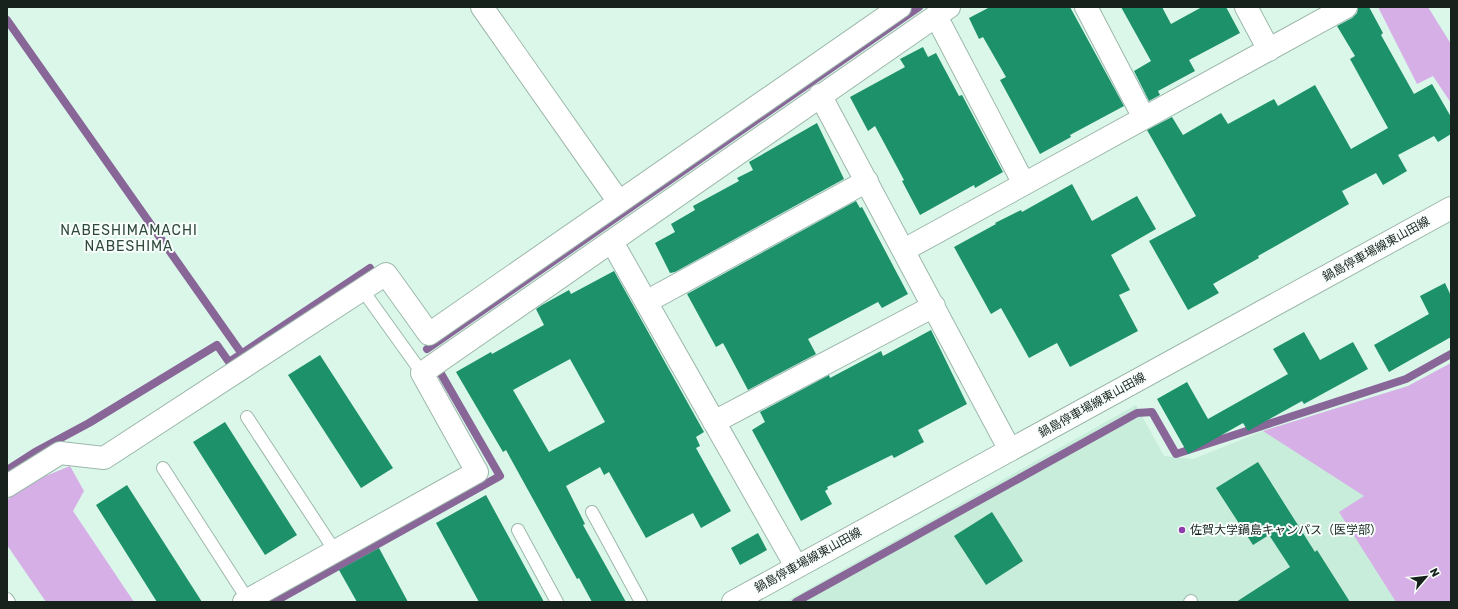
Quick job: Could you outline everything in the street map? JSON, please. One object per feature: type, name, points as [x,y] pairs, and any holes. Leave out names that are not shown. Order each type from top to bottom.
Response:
[{"type":"street","points":[[482,7],[619,202]]},
{"type":"street","points":[[7,486],[60,453],[104,458],[386,274],[429,334],[900,7]]},
{"type":"street","points":[[1086,7],[1144,118]]},
{"type":"street","points":[[1246,7],[1269,50]]},
{"type":"street","points":[[904,250],[1346,7]]},
{"type":"street","points":[[246,601],[477,472],[432,367],[820,95],[943,11],[1024,184]]},
{"type":"street","points":[[820,95],[1010,450]]},
{"type":"street","points":[[646,302],[867,181]]},
{"type":"street","name":"鍋島停車場線東山田線","points":[[733,602],[796,566],[1451,208]]},
{"type":"street","points":[[612,242],[796,566]]},
{"type":"street","points":[[714,422],[934,306]]},
{"type":"lane","points":[[369,299],[432,367]]},
{"type":"lane","points":[[248,417],[335,552]]},
{"type":"lane","points":[[164,468],[246,601]]},
{"type":"lane","points":[[592,512],[641,602]]},
{"type":"lane","points":[[518,530],[557,602]]},
{"type":"shaded area","points":[[1378,7],[1428,7],[1451,44],[1451,103],[1433,76],[1417,84]]},
{"type":"shaded area","name":"佐賀大学鍋島キャンパス（医学部）","points":[[1451,363],[1451,602],[785,602],[1136,405],[1164,456],[1193,459],[1263,431],[1408,386]]},
{"type":"shaded area","points":[[1451,363],[1451,602],[1396,602],[1339,512],[1364,496],[1263,431],[1408,386]]},
{"type":"shaded area","points":[[70,466],[84,491],[73,511],[134,602],[46,602],[7,545],[7,500],[31,482]]},
{"type":"building","points":[[990,7],[1070,7],[1124,106],[1070,135],[1071,137],[1040,154],[1000,80],[1006,77],[983,37],[979,39],[969,18]]},
{"type":"building","points":[[1121,7],[1162,7],[1171,24],[1202,7],[1226,7],[1240,33],[1189,60],[1195,71],[1158,91],[1160,95],[1149,101],[1134,71],[1151,61]]},
{"type":"building","points":[[1358,7],[1369,7],[1383,33],[1381,35],[1414,94],[1432,84],[1451,117],[1451,134],[1438,142],[1434,136],[1398,155],[1407,171],[1383,185],[1376,173],[1342,191],[1349,204],[1258,256],[1259,258],[1213,284],[1219,293],[1188,310],[1149,241],[1196,216],[1147,130],[1172,117],[1183,135],[1221,113],[1228,124],[1274,99],[1278,106],[1315,85],[1351,149],[1388,128],[1350,59],[1355,56],[1337,26],[1352,18],[1357,13]]},
{"type":"building","points":[[923,47],[928,57],[936,53],[959,96],[962,95],[1003,172],[975,188],[974,185],[920,215],[902,181],[904,180],[875,126],[868,131],[850,97],[905,67],[900,59]]},
{"type":"building","points":[[817,123],[844,179],[675,272],[670,273],[655,243],[675,232],[671,224],[695,210],[693,206],[739,181],[737,178],[753,170],[749,162]]},
{"type":"building","points":[[1072,184],[1092,221],[1137,196],[1156,229],[1111,255],[1130,290],[1119,295],[1138,331],[1070,367],[1057,343],[1029,358],[1001,308],[991,314],[954,247],[996,224],[995,223],[1021,210],[1022,212]]},
{"type":"building","points":[[856,201],[860,208],[862,207],[908,294],[882,308],[878,302],[808,339],[816,354],[748,390],[723,343],[716,347],[687,294]]},
{"type":"building","points":[[614,271],[704,432],[696,437],[700,446],[696,448],[731,511],[701,528],[693,513],[646,538],[609,472],[604,475],[600,467],[566,486],[585,524],[583,525],[626,602],[592,602],[579,578],[577,579],[506,450],[503,452],[456,372],[544,325],[536,309],[569,290],[571,294]],"holes":[[[570,359],[605,422],[549,452],[513,390]]]},
{"type":"building","points":[[1445,283],[1451,296],[1451,337],[1389,372],[1374,345],[1429,314],[1420,296]]},
{"type":"building","points":[[931,330],[967,404],[918,430],[924,442],[894,458],[892,455],[827,487],[828,489],[825,491],[832,504],[801,521],[752,430],[765,422],[760,412],[829,375],[830,378],[881,351],[883,356]]},
{"type":"building","points":[[1304,332],[1320,360],[1353,342],[1368,369],[1304,404],[1302,401],[1248,431],[1243,423],[1188,454],[1157,399],[1187,382],[1208,419],[1288,374],[1273,349]]},
{"type":"building","points":[[320,355],[393,468],[361,488],[288,375]]},
{"type":"building","points":[[225,422],[297,535],[265,555],[193,442]]},
{"type":"building","points":[[1258,462],[1315,552],[1317,550],[1350,602],[1236,602],[1290,567],[1269,535],[1253,545],[1216,488]]},
{"type":"building","points":[[127,485],[202,602],[157,602],[96,505]]},
{"type":"building","points":[[486,495],[544,602],[479,602],[436,523]]},
{"type":"building","points":[[992,512],[1023,561],[986,585],[954,536]]},
{"type":"building","points":[[758,533],[767,550],[740,565],[731,548]]},
{"type":"building","points":[[379,548],[408,602],[357,602],[339,570]]},
{"type":"waterway","points":[[427,349],[919,7]]},
{"type":"waterway","points":[[7,20],[242,354]]},
{"type":"waterway","points":[[7,470],[35,452],[89,423],[217,345],[229,362],[370,268]]},
{"type":"waterway","points":[[796,602],[1137,413],[1152,412],[1176,454],[1406,379],[1451,354]]},
{"type":"waterway","points":[[274,602],[500,476],[436,365]]},
{"type":"place","name":"佐賀大学鍋島キャンパス（医学部）","points":[[1182,530]]},
{"type":"district","name":"NABESHIMAMACHI NABESHIMA","points":[[129,238]]}]
